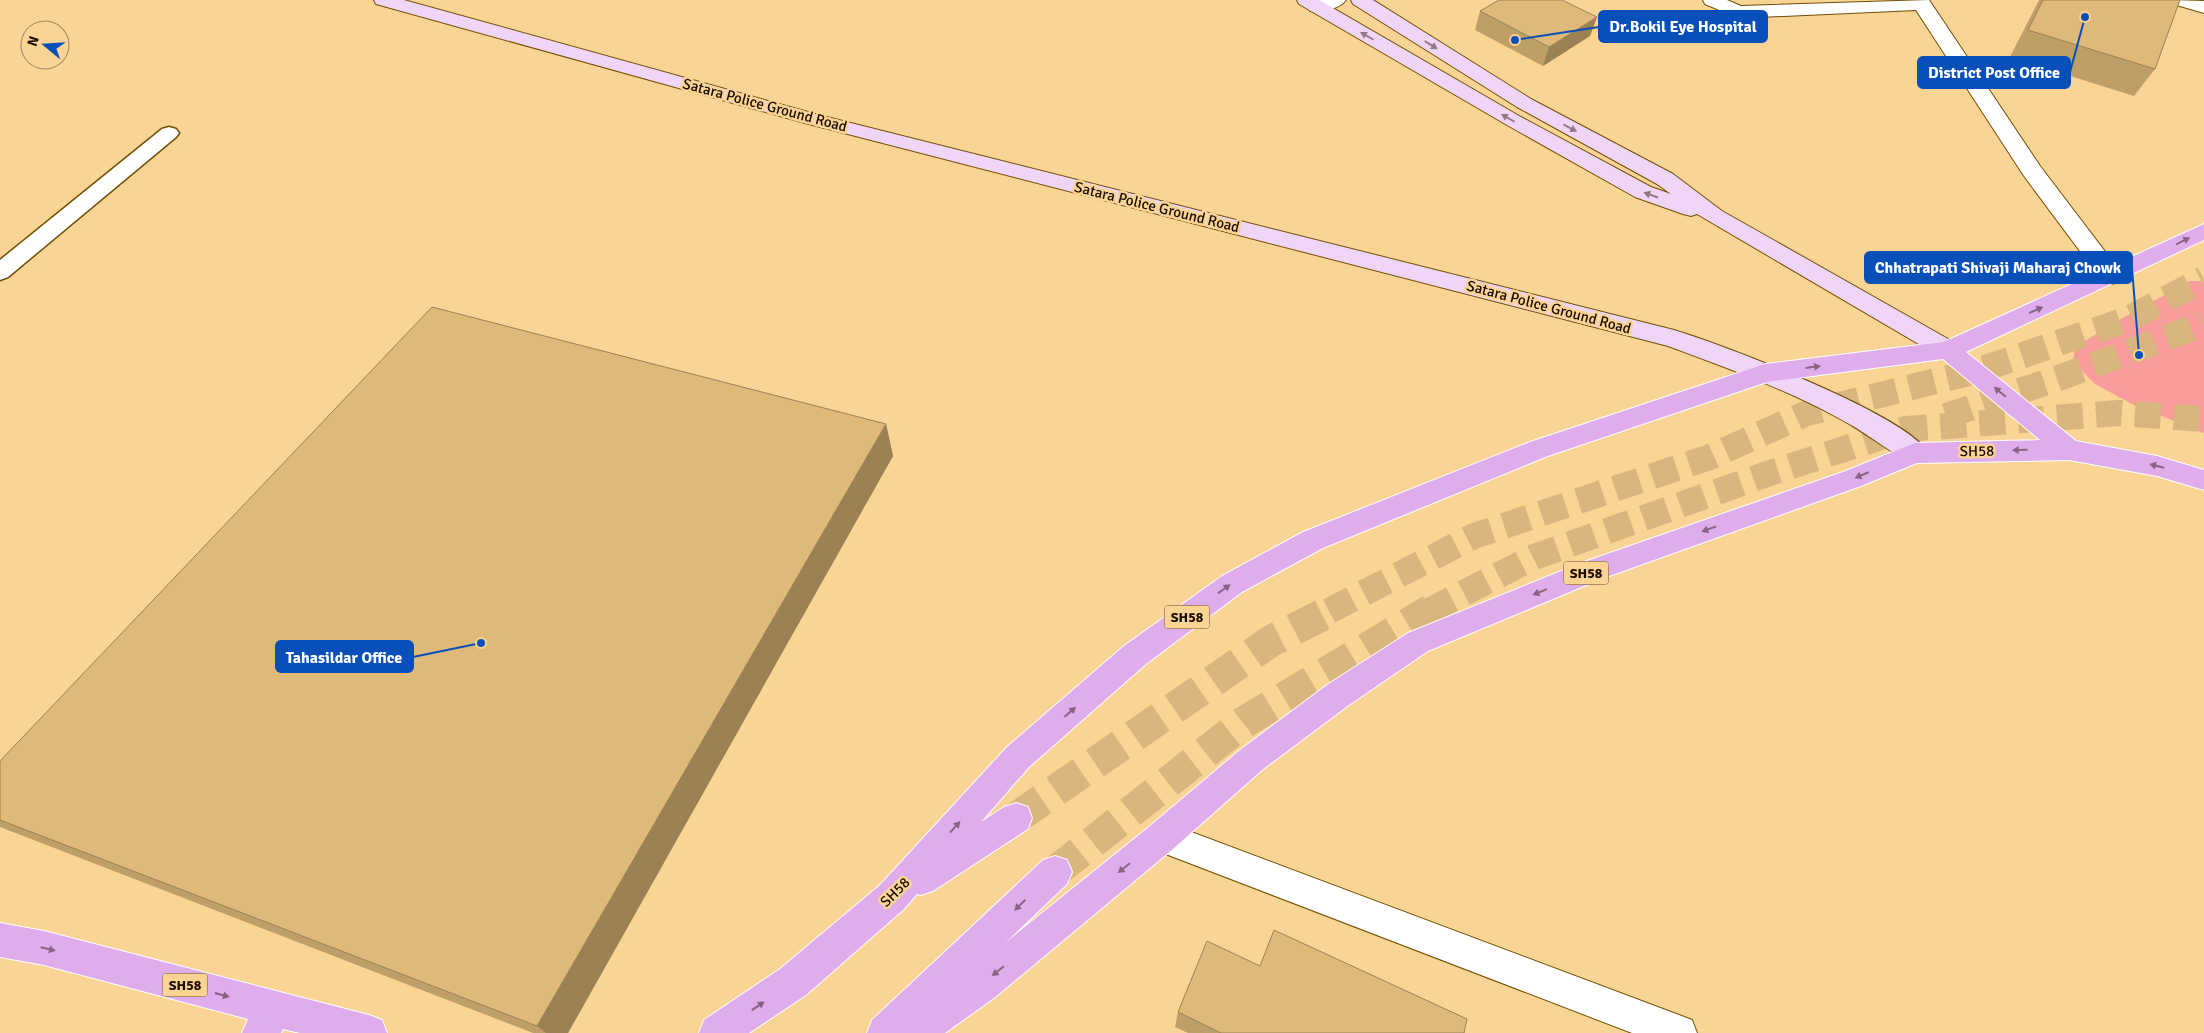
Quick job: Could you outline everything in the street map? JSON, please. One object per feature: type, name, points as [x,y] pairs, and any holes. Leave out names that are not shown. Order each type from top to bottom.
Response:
[{"type":"main road","name":"Satara Police Ground Road","points":[[383,0],[812,119],[1655,334],[1765,373],[1885,431],[1915,452]]},
{"type":"main road","points":[[1360,0],[1524,103],[1665,179],[1714,216],[1948,350],[2069,450]]},
{"type":"main road","points":[[1311,4],[1505,116],[1643,192],[1714,216]]},
{"type":"main road","name":"SH58","points":[[718,1033],[793,982],[892,897],[1018,756],[1135,655],[1232,584],[1314,540],[1539,449],[1765,373],[1948,350],[2111,276],[2204,231]]},
{"type":"main road","name":"SH58","points":[[914,1033],[982,985],[1162,837],[1251,760],[1338,695],[1418,642],[1591,571],[1852,478],[1915,452],[2069,450],[2157,466],[2204,480]]},
{"type":"main road","points":[[892,897],[1016,818]]},
{"type":"main road","points":[[885,1033],[1055,872]]},
{"type":"main road","name":"SH58","points":[[0,940],[44,948],[268,1021],[369,1033]]},
{"type":"street","points":[[1311,4],[1337,0]]},
{"type":"street","points":[[1712,0],[1738,12],[1920,2],[2032,171],[2111,276]]},
{"type":"street","points":[[2180,0],[2204,7]]},
{"type":"street","points":[[1162,837],[1679,1033]]},
{"type":"lane","points":[[0,272],[168,133]]},
{"type":"shaded area","points":[[2190,281],[2204,281],[2204,433],[2134,405],[2095,384],[2073,362],[2075,348],[2108,326]]},
{"type":"building","points":[[1499,0],[1562,0],[1597,17],[1549,47],[1480,11]]},
{"type":"building","points":[[2043,0],[2180,0],[2155,69],[2028,30]]},
{"type":"building","points":[[432,307],[886,424],[537,1026],[0,820],[0,761]]},
{"type":"building","points":[[1274,930],[1467,1019],[1464,1033],[1221,1033],[1178,1012],[1207,941],[1260,966]]},
{"type":"tunnel","points":[[1329,611],[1474,536],[1710,457],[1807,413],[1977,371],[2128,319],[2204,279]]},
{"type":"tunnel","points":[[1946,416],[2059,378],[2198,326],[2204,322]]},
{"type":"tunnel","points":[[1429,611],[1534,557],[1773,472],[1906,429],[2119,413],[2204,419]]},
{"type":"tunnel","points":[[1016,818],[1271,641],[1332,610]]},
{"type":"tunnel","points":[[1055,872],[1244,722],[1431,610]]},
{"type":"place","name":"District Post Office","points":[[2085,17]]},
{"type":"place","name":"Dr.Bokil Eye Hospital","points":[[1515,40]]},
{"type":"place","name":"Chhatrapati Shivaji Maharaj Chowk","points":[[2139,355]]},
{"type":"place","name":"Tahasildar Office","points":[[481,643]]}]
